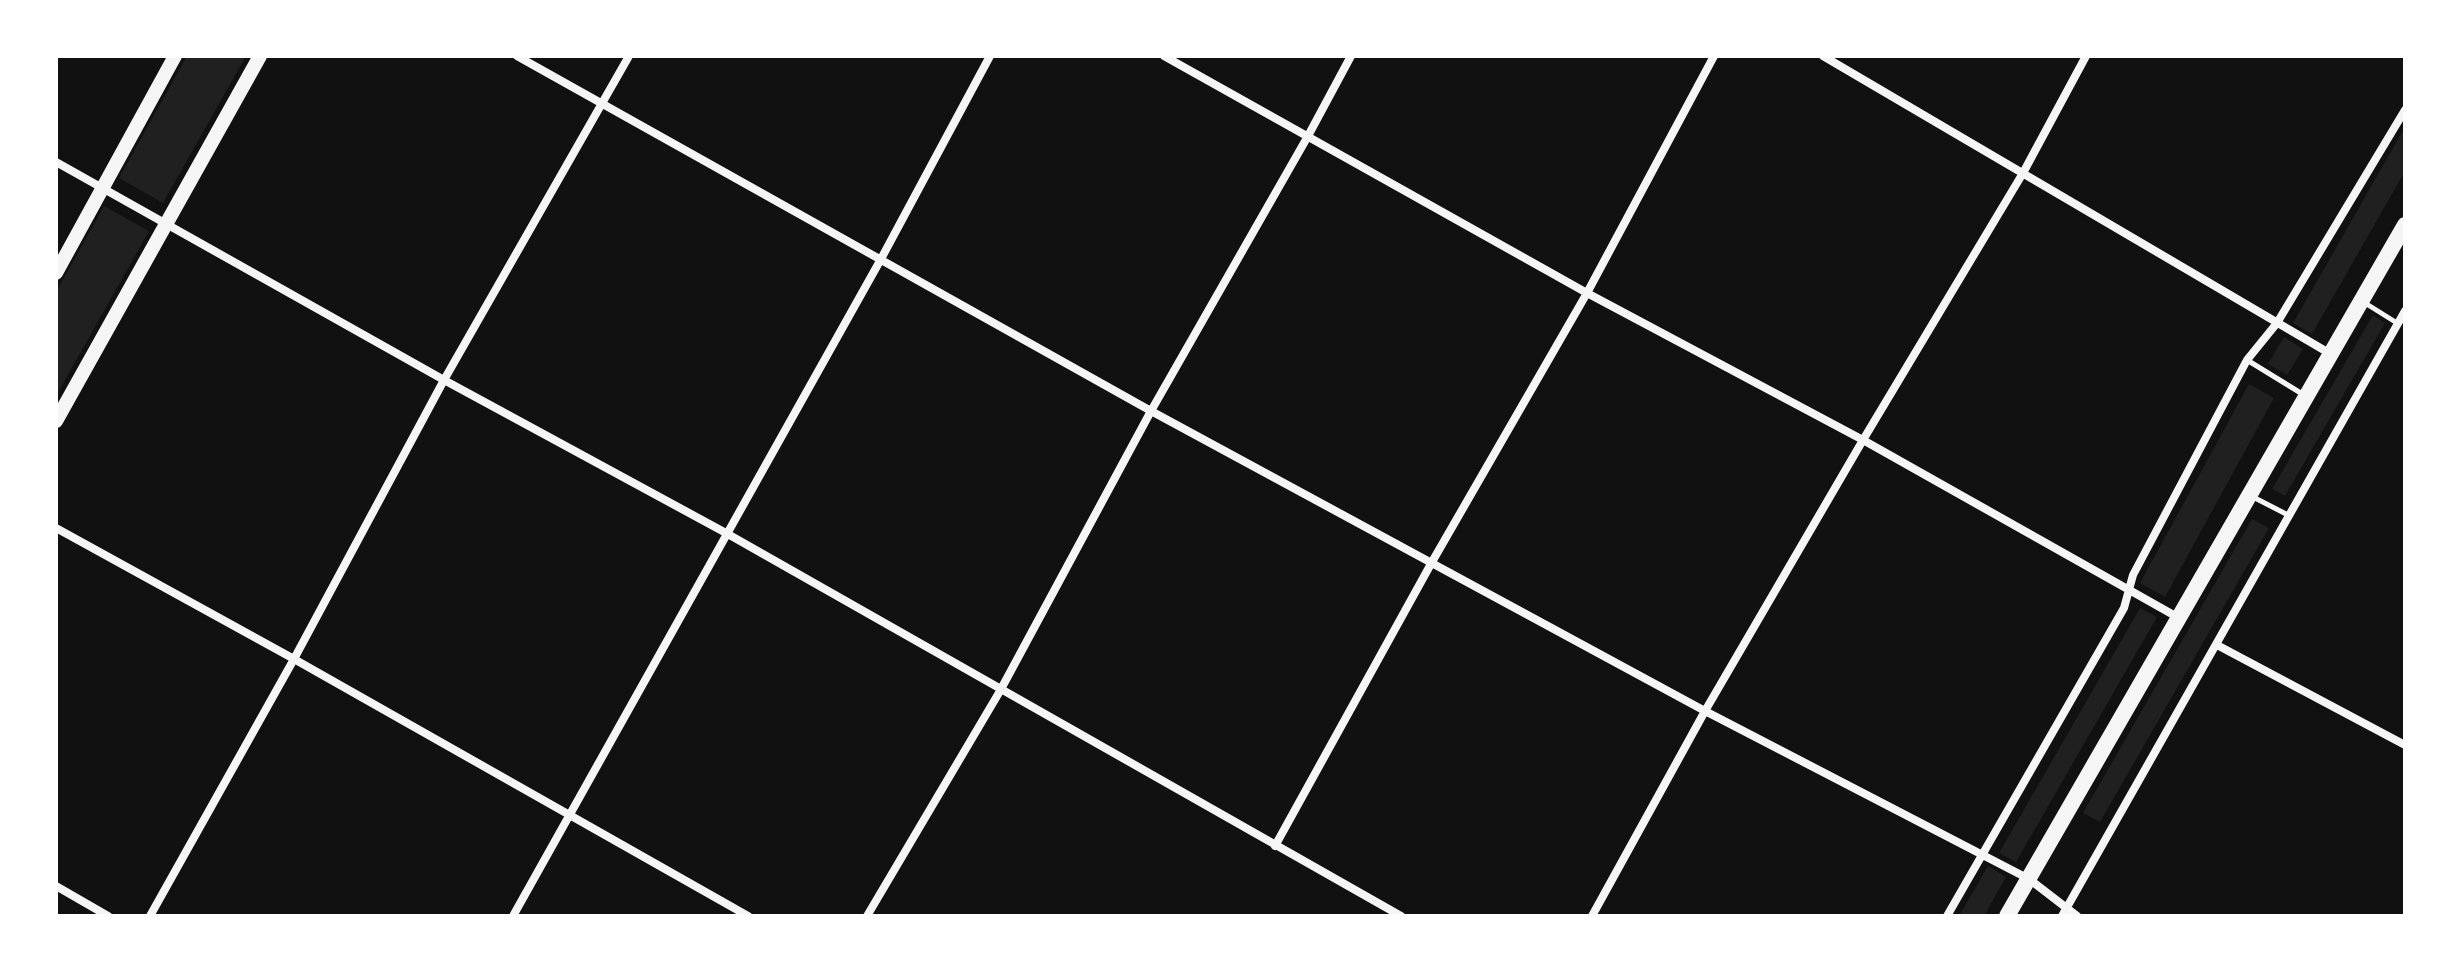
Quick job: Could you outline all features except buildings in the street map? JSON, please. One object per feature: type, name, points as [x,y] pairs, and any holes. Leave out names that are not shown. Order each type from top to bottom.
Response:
[{"type":"highway","points":[[2007,916],[2405,225]]},
{"type":"main road","points":[[56,273],[175,56]]},
{"type":"main road","points":[[56,421],[260,56]]},
{"type":"street","points":[[517,56],[1151,411],[1705,711],[2029,879],[2064,913],[2077,916]]},
{"type":"street","points":[[150,916],[294,659],[444,380],[629,56]]},
{"type":"street","points":[[513,916],[881,259],[990,56]]},
{"type":"street","points":[[1164,56],[1587,293],[1863,440],[2179,619]]},
{"type":"street","points":[[867,916],[1000,691],[1151,411],[1351,56]]},
{"type":"street","points":[[1275,846],[1432,562],[1587,293],[1714,56]]},
{"type":"street","points":[[1823,56],[2329,353]]},
{"type":"street","points":[[1592,916],[1705,711],[2023,173],[2086,56]]},
{"type":"street","points":[[1947,916],[2124,608],[2128,588],[2247,360],[2277,323],[2405,110]]},
{"type":"street","points":[[56,162],[444,380],[726,533],[1401,916]]},
{"type":"street","points":[[2064,913],[2405,311]]},
{"type":"street","points":[[56,528],[748,916]]},
{"type":"street","points":[[2217,645],[2405,745]]},
{"type":"street","points":[[56,886],[108,916]]},
{"type":"lane","points":[[2360,300],[2398,323]]},
{"type":"lane","points":[[2247,360],[2305,396]]},
{"type":"lane","points":[[2250,495],[2288,515]]},
{"type":"shaded area","points":[[187,56],[246,56],[163,203],[119,178]]},
{"type":"shaded area","points":[[2405,127],[2405,171],[2312,334],[2293,323]]},
{"type":"shaded area","points":[[104,206],[149,231],[56,396],[56,292]]},
{"type":"shaded area","points":[[2373,315],[2385,323],[2285,496],[2272,489]]},
{"type":"shaded area","points":[[2284,337],[2303,349],[2287,375],[2268,364]]},
{"type":"shaded area","points":[[2249,384],[2274,398],[2165,597],[2140,583]]},
{"type":"shaded area","points":[[2252,519],[2269,528],[2100,822],[2083,813]]},
{"type":"shaded area","points":[[2140,608],[2157,617],[2016,862],[1999,853]]},
{"type":"shaded area","points":[[1988,866],[2006,877],[1984,916],[1959,916]]}]
